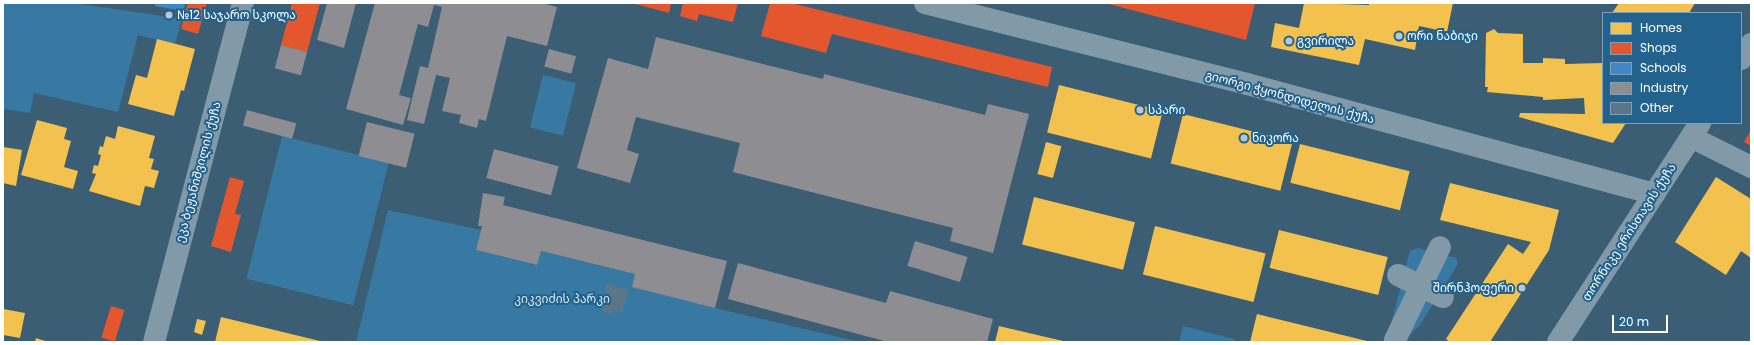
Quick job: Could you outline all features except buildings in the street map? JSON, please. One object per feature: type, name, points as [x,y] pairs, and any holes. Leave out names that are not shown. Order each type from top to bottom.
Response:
[{"type":"main road","points":[[1742,58],[1751,44]]},
{"type":"main road","name":"თორნიკე ერისთავის ქუჩა","points":[[1558,342],[1696,130]]},
{"type":"street","name":"ეკა ბეჟანიშვილის ქუჩა","points":[[154,342],[243,3]]},
{"type":"street","name":"გიორგი ჭყონდიდელის ქუჩა","points":[[925,3],[1247,84],[1654,194]]},
{"type":"street","points":[[1696,130],[1751,167]]},
{"type":"street","points":[[1395,340],[1440,247]]},
{"type":"street","points":[[1398,275],[1443,297]]},
{"type":"green space","points":[[3,3],[74,3],[182,19],[175,44],[138,35],[118,112],[34,93],[30,113],[3,109]]},
{"type":"green space","points":[[543,75],[576,83],[563,136],[530,127]]},
{"type":"green space","points":[[282,136],[389,163],[353,305],[246,279]]},
{"type":"green space","name":"კიკვიძის პარკი","points":[[388,210],[481,230],[476,250],[537,265],[541,251],[635,274],[715,308],[860,342],[356,342]]},
{"type":"green space","points":[[1418,248],[1456,258],[1458,264],[1420,325],[1410,335],[1400,334],[1391,324],[1410,251]]},
{"type":"green space","points":[[1183,326],[1234,339],[1234,342],[1179,342]]},
{"type":"place","name":"№12 საჯარო სკოლა","points":[[169,15]]},
{"type":"place","name":"ორი ნაბიჯი","points":[[1399,36]]},
{"type":"place","name":"გვირილა","points":[[1289,41]]},
{"type":"place","name":"სპარი","points":[[1140,110]]},
{"type":"place","name":"ნიკორა","points":[[1244,138]]},
{"type":"place","name":"შირნჰოფერი","points":[[1522,288]]}]
